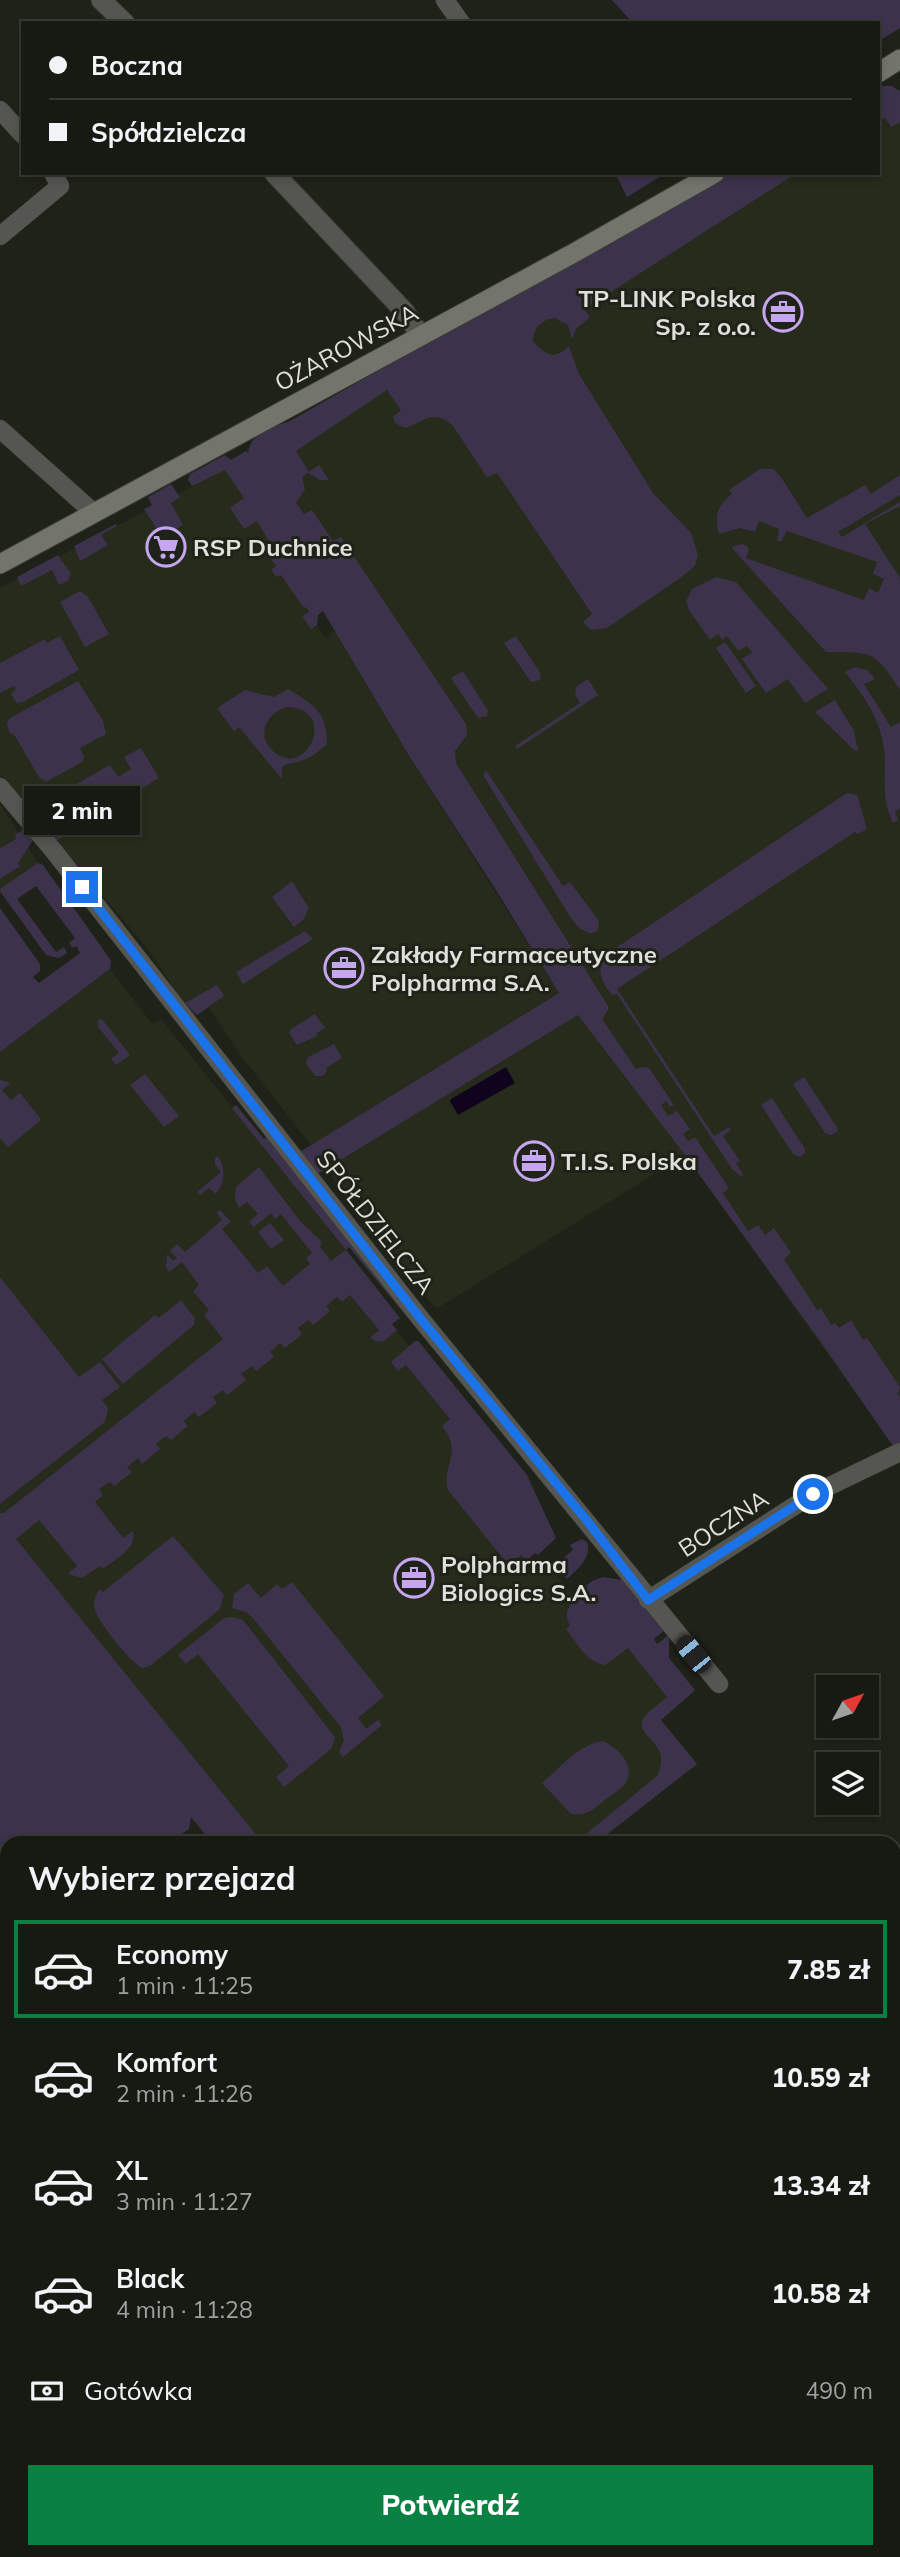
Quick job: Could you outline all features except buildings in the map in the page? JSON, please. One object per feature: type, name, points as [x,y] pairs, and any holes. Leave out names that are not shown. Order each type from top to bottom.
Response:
[{"type":"main road","points":[[880,72],[900,59]]},
{"type":"main road","name":"OŻAROWSKA","points":[[0,564],[572,254],[711,175]]},
{"type":"street","points":[[100,0],[123,21]]},
{"type":"street","points":[[445,0],[460,21]]},
{"type":"street","points":[[3,118],[21,133]]},
{"type":"street","points":[[276,175],[405,312],[420,335]]},
{"type":"street","points":[[0,236],[57,180]]},
{"type":"street","points":[[0,429],[94,513]]},
{"type":"street","name":"SPÓŁDZIELCZA","points":[[0,787],[61,860],[420,1318],[719,1684]]},
{"type":"street","name":"BOCZNA","points":[[648,1600],[813,1494],[900,1452]]},
{"type":"shaded area","points":[[612,0],[900,0],[900,28],[880,40],[880,21],[631,21]]},
{"type":"shaded area","points":[[880,86],[891,86],[900,91],[900,122],[891,127],[885,118],[880,121]]},
{"type":"shaded area","points":[[880,100],[900,104],[900,1437],[890,1441],[685,1155],[436,1309],[359,1213],[368,1205],[356,1191],[347,1199],[336,1185],[329,1167],[578,1015],[251,457],[758,175],[880,175]]},
{"type":"shaded area","points":[[616,175],[663,175],[627,197]]},
{"type":"shaded area","points":[[720,175],[794,175],[584,309],[590,317],[577,328],[572,339],[568,325],[555,318],[539,325],[535,332],[533,341],[546,353],[555,355],[569,346],[579,374],[653,493],[691,533],[698,555],[695,566],[683,576],[607,628],[591,630],[583,622],[592,614],[497,473],[486,476],[453,426],[440,418],[429,418],[405,428],[395,423],[393,417],[401,410],[387,390],[296,451],[309,472],[319,465],[329,480],[320,480],[308,473],[302,477],[305,489],[296,503],[304,514],[312,510],[333,541],[341,537],[466,724],[467,735],[455,751],[456,763],[608,1006],[602,1019],[636,1069],[649,1068],[674,1105],[670,1107],[666,1101],[661,1105],[668,1116],[677,1111],[690,1129],[683,1134],[688,1141],[695,1137],[729,1188],[723,1193],[748,1231],[758,1225],[765,1235],[774,1228],[791,1253],[784,1259],[817,1310],[821,1308],[831,1325],[835,1323],[839,1328],[851,1320],[863,1340],[867,1338],[900,1387],[900,1447],[895,1449],[685,1155],[578,1015],[316,1175],[298,1153],[559,993],[411,759],[323,611],[318,615],[317,625],[311,629],[302,616],[309,612],[306,607],[304,608],[281,575],[276,577],[271,570],[276,566],[265,551],[272,546],[257,521],[244,529],[230,508],[244,498],[225,470],[192,486],[188,480],[190,474],[225,455],[231,460],[246,451],[248,453],[259,435],[292,420]]},
{"type":"shaded area","points":[[232,465],[323,611],[318,615],[317,625],[325,638],[330,638],[331,632],[336,632],[411,759],[559,993],[311,1145],[242,1057],[209,1007],[197,1015],[178,996],[158,963],[136,935],[0,774],[0,588]]},
{"type":"shaded area","points":[[760,469],[773,469],[781,477],[807,518],[865,485],[871,494],[900,475],[900,495],[838,532],[842,537],[900,502],[900,506],[865,524],[900,578],[900,690],[884,667],[870,656],[826,652],[731,547],[742,544],[749,550],[746,558],[864,600],[869,588],[878,593],[884,579],[873,574],[877,562],[787,531],[781,541],[777,541],[779,529],[759,521],[755,532],[740,528],[719,534],[718,512],[732,494],[729,490]]},
{"type":"shaded area","points":[[171,484],[180,497],[171,503],[183,525],[162,537],[144,509],[152,505],[148,497]]},
{"type":"shaded area","points":[[116,524],[117,526],[101,535],[108,545],[80,561],[74,546]]},
{"type":"shaded area","points":[[58,555],[71,574],[68,581],[59,585],[52,570],[21,586],[17,577]]},
{"type":"shaded area","points":[[716,577],[736,582],[828,689],[805,703],[788,679],[766,693],[742,659],[752,652],[747,646],[738,651],[727,636],[722,640],[718,634],[710,640],[689,610],[686,601],[692,589]]},
{"type":"shaded area","points":[[80,591],[88,597],[109,634],[85,647],[60,602]]},
{"type":"shaded area","points":[[60,636],[79,670],[23,702],[17,703],[11,694],[16,688],[14,686],[0,693],[0,663],[45,639],[47,643]]},
{"type":"shaded area","points":[[516,636],[541,674],[540,680],[531,682],[504,643]]},
{"type":"shaded area","points":[[725,642],[756,686],[746,693],[716,648]]},
{"type":"shaded area","points":[[855,667],[867,670],[875,679],[864,684],[891,727],[900,722],[900,808],[895,812],[898,820],[893,823],[887,804],[884,749],[879,727],[865,699],[845,672]]},
{"type":"shaded area","points":[[463,671],[488,711],[487,716],[478,718],[451,678]]},
{"type":"shaded area","points":[[588,679],[598,695],[517,749],[515,746],[580,703],[575,694],[577,686]]},
{"type":"shaded area","points":[[78,681],[103,721],[106,734],[80,748],[84,757],[82,762],[46,782],[39,777],[15,736],[9,732],[7,723],[10,718]]},
{"type":"shaded area","points":[[288,689],[305,700],[321,716],[326,733],[327,744],[308,758],[282,767],[282,779],[239,727],[234,731],[217,708],[245,690],[274,697]],"holes":[[[286,707],[303,711],[312,719],[315,730],[312,742],[305,752],[295,758],[283,758],[267,743],[264,737],[266,724],[274,714]]]},
{"type":"shaded area","points":[[835,700],[854,731],[858,751],[815,712]]},
{"type":"shaded area","points":[[141,748],[159,778],[56,841],[31,810],[110,765],[118,777],[131,769],[124,757]]},
{"type":"shaded area","points":[[486,770],[563,886],[570,882],[599,921],[598,930],[591,934],[579,928],[569,915],[483,775]]},
{"type":"shaded area","points":[[847,793],[857,795],[867,829],[858,834],[855,832],[617,989],[714,1136],[729,1127],[731,1130],[723,1136],[740,1161],[736,1163],[743,1174],[742,1177],[732,1169],[617,994],[612,995],[608,990],[600,968],[610,952]]},
{"type":"shaded area","points":[[0,804],[41,867],[0,895]]},
{"type":"shaded area","points":[[24,829],[33,840],[18,863],[20,866],[0,879],[0,846],[1,848],[16,839],[15,835]]},
{"type":"shaded area","points":[[38,863],[43,865],[103,949],[111,961],[110,969],[0,1052],[0,908],[40,964],[40,971],[33,977],[39,983],[80,953],[76,946],[73,948],[69,943],[75,938],[36,886],[17,899],[56,952],[64,947],[67,953],[59,958],[46,955],[2,894],[0,889]]},
{"type":"shaded area","points":[[292,881],[309,908],[303,920],[294,927],[272,897]]},
{"type":"shaded area","points":[[305,931],[313,939],[243,984],[236,972]]},
{"type":"shaded area","name":"Polpharma Biologics S.A.","points":[[110,969],[153,1025],[161,1019],[400,1318],[392,1324],[400,1335],[410,1346],[419,1341],[475,1411],[471,1415],[528,1559],[531,1557],[541,1570],[548,1564],[579,1607],[652,1638],[693,1693],[661,1720],[697,1764],[605,1836],[244,1836],[0,1539],[0,1052]]},
{"type":"shaded area","points":[[217,985],[224,996],[197,1015],[185,1003]]},
{"type":"shaded area","points":[[315,1014],[325,1028],[317,1033],[317,1036],[297,1045],[289,1033],[291,1029]]},
{"type":"shaded area","points":[[102,1019],[130,1055],[116,1065],[111,1059],[119,1053],[98,1027],[98,1020]]},
{"type":"shaded area","points":[[334,1044],[342,1058],[326,1068],[323,1076],[315,1076],[306,1063],[308,1057]]},
{"type":"shaded area","points":[[506,1067],[515,1083],[458,1115],[451,1099]]},
{"type":"shaded area","points":[[145,1074],[179,1116],[164,1127],[130,1085]]},
{"type":"shaded area","points":[[804,1077],[838,1129],[837,1132],[831,1135],[825,1133],[793,1084]]},
{"type":"shaded area","points":[[0,1080],[11,1083],[2,1090],[11,1100],[20,1093],[40,1118],[40,1121],[8,1147],[0,1138]]},
{"type":"shaded area","points":[[772,1098],[805,1149],[805,1153],[800,1157],[793,1154],[761,1105]]},
{"type":"shaded area","points":[[236,1105],[264,1139],[267,1137],[407,1311],[407,1317],[349,1247],[346,1250],[232,1108]]},
{"type":"shaded area","points":[[218,1156],[223,1171],[221,1185],[216,1194],[209,1188],[200,1195],[197,1192],[221,1172],[215,1164],[215,1158]]},
{"type":"shaded area","points":[[259,1167],[300,1221],[322,1242],[320,1247],[331,1261],[346,1250],[400,1318],[392,1324],[397,1330],[384,1341],[378,1342],[370,1338],[379,1330],[350,1295],[342,1302],[337,1297],[326,1306],[330,1311],[313,1325],[308,1320],[298,1328],[302,1334],[285,1348],[280,1343],[270,1352],[274,1357],[256,1371],[252,1366],[241,1374],[246,1380],[227,1395],[223,1390],[213,1397],[217,1403],[199,1417],[194,1412],[184,1421],[188,1426],[171,1440],[166,1436],[156,1444],[160,1449],[142,1464],[138,1458],[127,1467],[132,1472],[114,1486],[110,1482],[99,1489],[103,1495],[95,1502],[123,1538],[133,1531],[134,1537],[129,1548],[103,1569],[100,1566],[82,1578],[68,1574],[77,1566],[39,1520],[16,1539],[257,1836],[200,1836],[204,1833],[191,1817],[189,1829],[178,1836],[0,1836],[0,1513],[4,1513],[223,1339],[204,1315],[209,1310],[193,1291],[199,1285],[182,1262],[169,1272],[166,1267],[167,1254],[173,1261],[177,1258],[170,1251],[177,1244],[185,1252],[222,1220],[216,1212],[220,1210],[231,1222],[222,1229],[258,1273],[267,1266],[283,1286],[310,1264],[306,1258],[312,1253],[281,1214],[275,1219],[271,1213],[254,1227],[249,1222],[258,1214],[247,1202],[239,1208],[235,1199],[236,1187]]},
{"type":"shaded area","points":[[270,1223],[284,1240],[271,1249],[258,1232]]},
{"type":"shaded area","points":[[0,1277],[79,1377],[100,1362],[120,1387],[102,1400],[108,1408],[105,1422],[0,1504]]},
{"type":"shaded area","points":[[181,1300],[195,1319],[194,1325],[123,1384],[102,1359],[155,1315],[159,1318]]},
{"type":"shaded area","points":[[418,1341],[527,1475],[556,1538],[538,1555],[535,1553],[526,1561],[521,1555],[509,1566],[448,1490],[447,1473],[452,1452],[442,1426],[450,1419],[406,1365],[398,1371],[391,1362]]},
{"type":"shaded area","points":[[173,1536],[224,1595],[220,1609],[150,1666],[142,1668],[113,1639],[94,1605],[100,1589],[103,1592]]},
{"type":"shaded area","points":[[582,1539],[587,1542],[588,1553],[567,1579],[556,1564],[573,1550],[570,1545]]},
{"type":"shaded area","points":[[603,1577],[623,1580],[665,1630],[654,1639],[657,1644],[669,1635],[669,1658],[695,1690],[661,1720],[697,1764],[605,1836],[584,1836],[657,1776],[661,1764],[660,1754],[643,1729],[642,1723],[647,1713],[667,1697],[628,1648],[605,1665],[598,1663],[582,1651],[566,1629],[570,1626],[567,1613],[574,1601],[572,1598],[592,1581]]},
{"type":"shaded area","points":[[292,1582],[384,1696],[358,1718],[366,1729],[378,1720],[382,1725],[343,1757],[339,1752],[344,1740],[340,1726],[252,1617],[232,1608],[234,1594],[248,1583],[261,1598],[277,1584],[282,1589]]},
{"type":"shaded area","points":[[224,1618],[243,1620],[335,1737],[331,1749],[284,1787],[276,1777],[289,1766],[198,1654],[186,1664],[178,1655]]},
{"type":"shaded area","points":[[603,1741],[620,1753],[627,1765],[628,1778],[620,1789],[594,1809],[582,1814],[571,1814],[542,1783],[578,1752]]},
{"type":"place","name":"TP-LINK Polska Sp. z o.o.","points":[[783,312]]},
{"type":"place","name":"RSP Duchnice","points":[[166,547]]},
{"type":"place","name":"Zakłady Farmaceutyczne Polpharma S.A.","points":[[344,968]]},
{"type":"place","name":"T.I.S. Polska","points":[[534,1161]]},
{"type":"place","name":"Polpharma Biologics S.A.","points":[[414,1578]]},
{"type":"route","points":[[82,887],[420,1318],[588,1522],[648,1600],[813,1494]]}]
